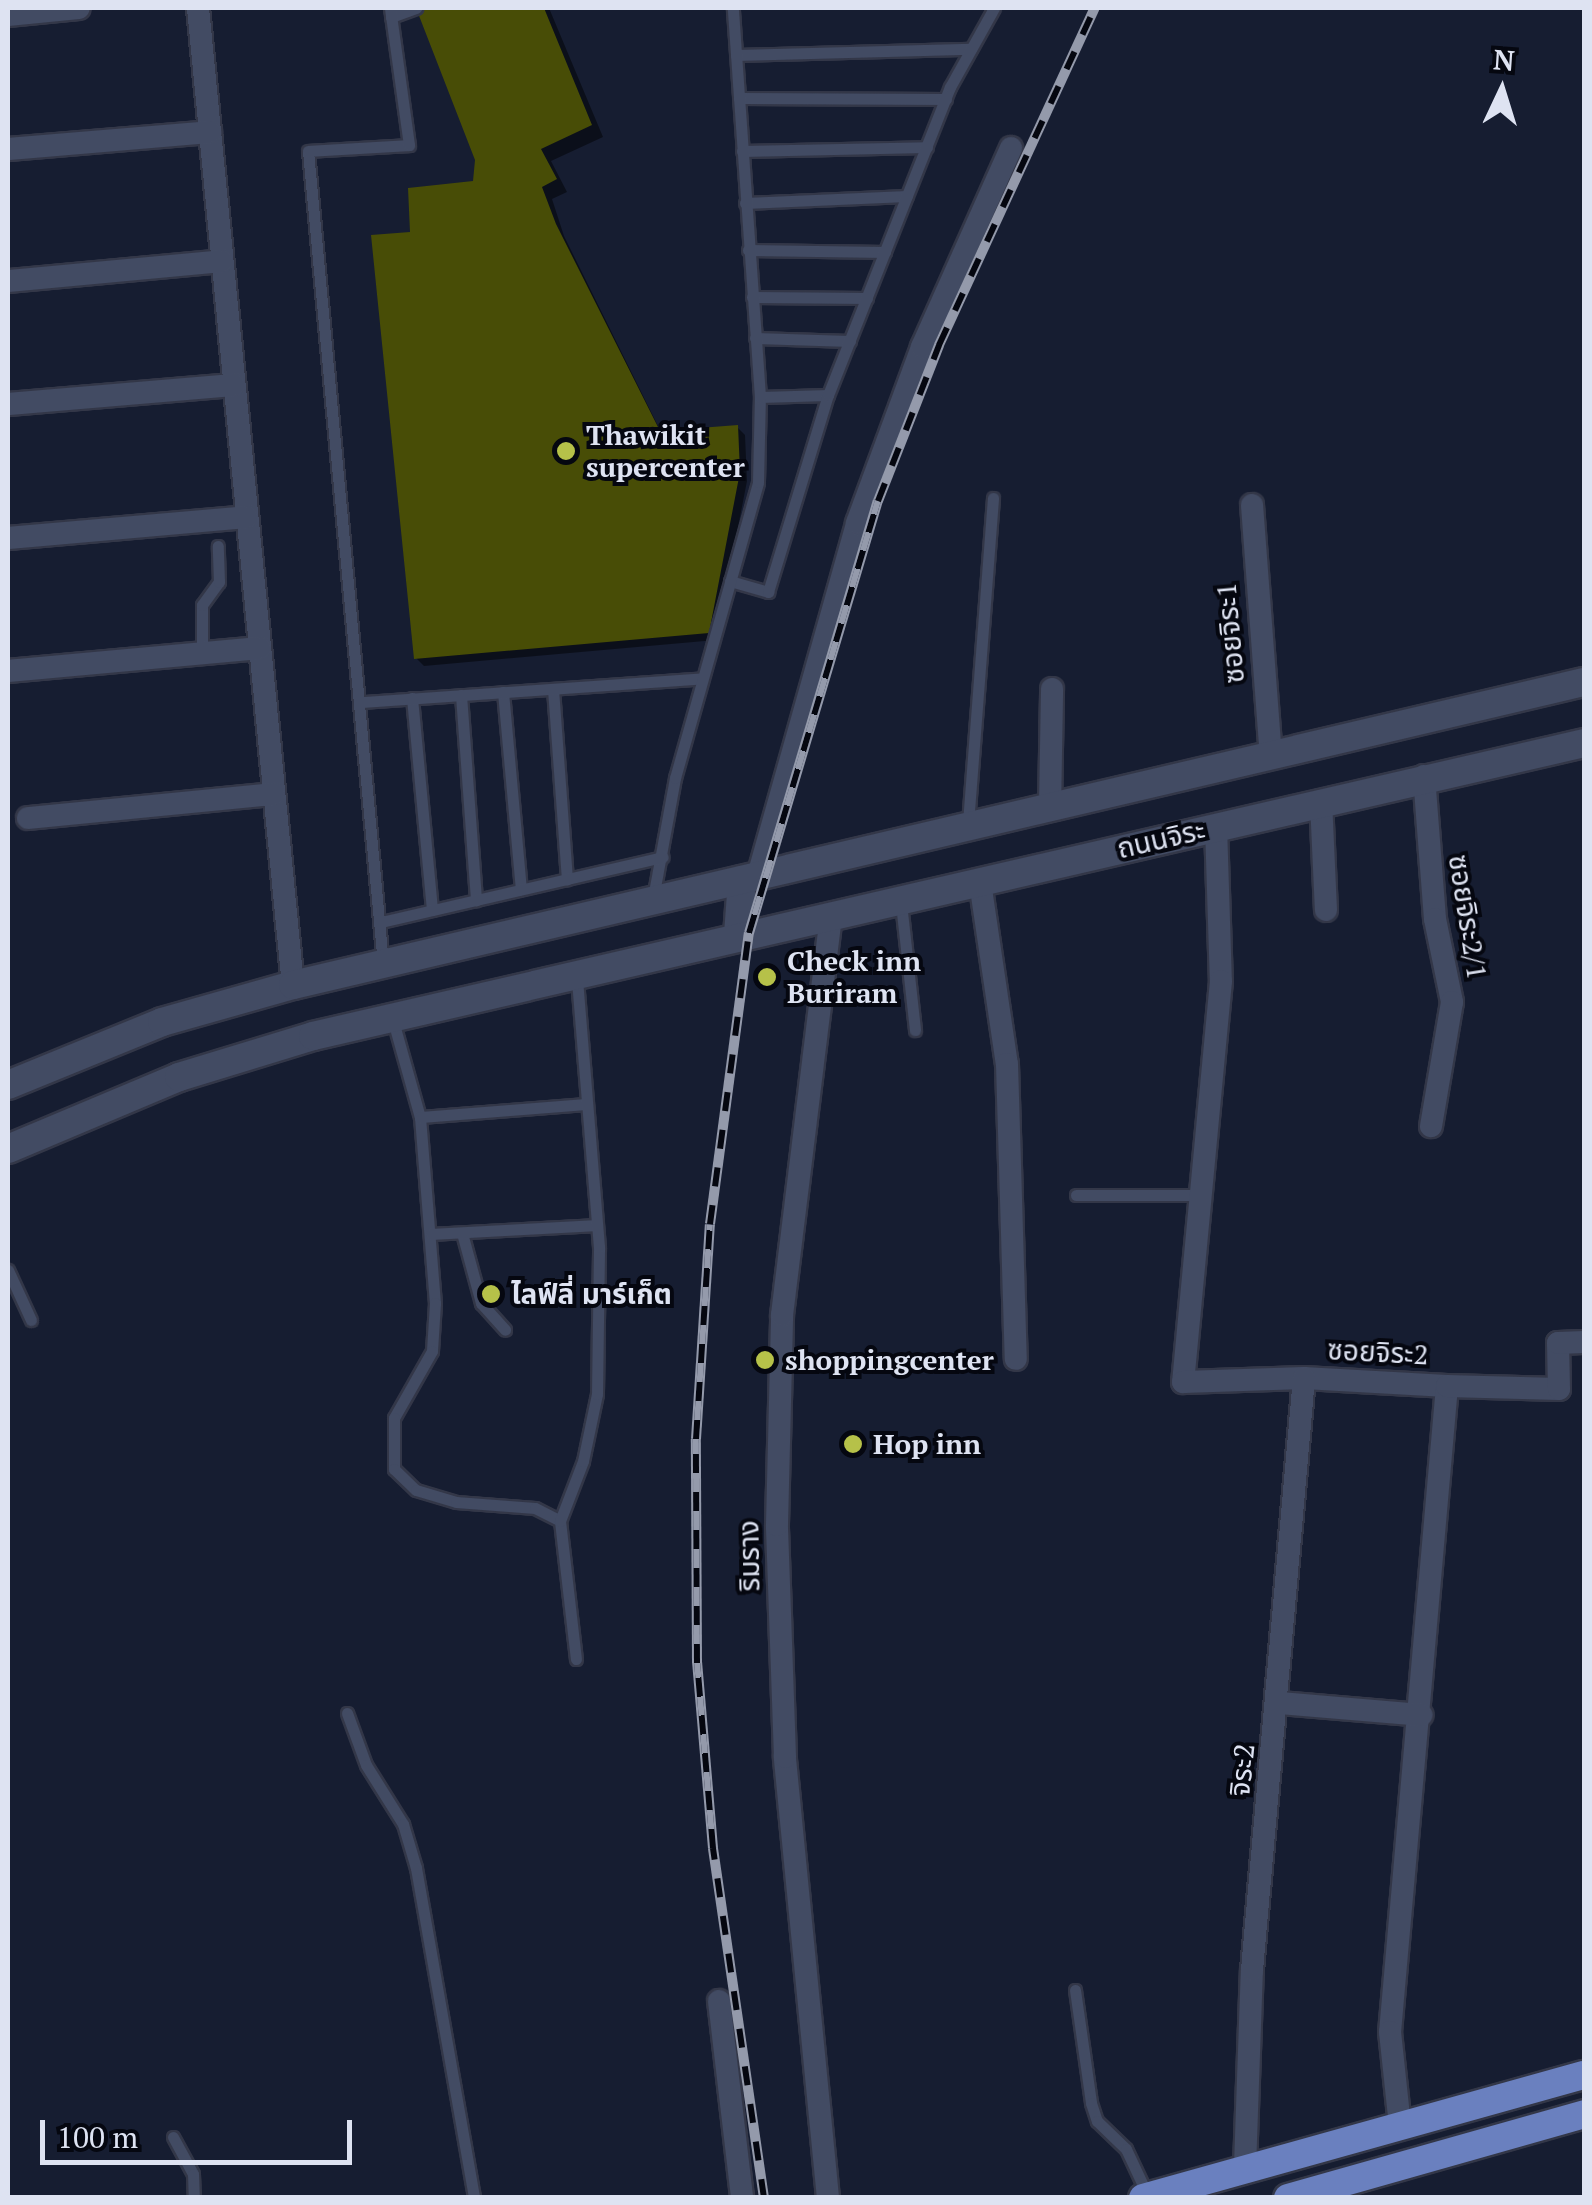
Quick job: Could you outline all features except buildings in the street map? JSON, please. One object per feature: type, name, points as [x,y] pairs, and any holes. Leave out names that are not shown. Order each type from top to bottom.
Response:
[{"type":"main road","name":"ถนนจิระ","points":[[8,1084],[162,1022],[292,985],[1584,682]]},
{"type":"main road","name":"ถนนจิระ","points":[[8,1149],[179,1077],[392,1018],[1424,776],[1584,743]]},
{"type":"main road","points":[[738,935],[750,878]]},
{"type":"main road","points":[[1145,2197],[1573,2078],[1578,2116],[1345,2189],[1288,2198]]},
{"type":"street","points":[[8,15],[79,8]]},
{"type":"street","points":[[198,8],[292,985]]},
{"type":"street","points":[[8,149],[210,132]]},
{"type":"street","points":[[750,878],[857,522],[922,347],[1012,148]]},
{"type":"street","points":[[8,282],[222,261]]},
{"type":"street","points":[[8,404],[234,385]]},
{"type":"street","name":"ซอยจิระ1","points":[[1252,505],[1271,756]]},
{"type":"street","points":[[8,538],[247,517]]},
{"type":"street","points":[[8,671],[260,648]]},
{"type":"street","points":[[1050,808],[1052,690]]},
{"type":"street","name":"ซอยจิระ2/1","points":[[1424,776],[1435,919],[1452,1002],[1431,1126]]},
{"type":"street","points":[[28,818],[274,794]]},
{"type":"street","points":[[1322,801],[1326,910]]},
{"type":"street","name":"ซอยจิระ2","points":[[1216,826],[1221,981],[1205,1195],[1182,1382],[1304,1378],[1447,1386],[1421,1715],[1390,2032],[1400,2125]]},
{"type":"street","points":[[980,882],[1007,1064],[1016,1359]]},
{"type":"street","name":"ริมราง","points":[[828,2198],[785,1757],[777,1525],[782,1315],[831,914]]},
{"type":"street","points":[[1447,1386],[1559,1389],[1558,1344],[1584,1342]]},
{"type":"street","name":"จิระ2","points":[[1245,2167],[1252,1970],[1279,1703],[1304,1378]]},
{"type":"street","points":[[1279,1703],[1421,1715]]},
{"type":"street","points":[[719,2001],[742,2198]]},
{"type":"lane","points":[[384,965],[363,702],[308,151],[409,145],[391,12],[416,8]]},
{"type":"lane","points":[[653,898],[675,778],[758,482],[760,396],[733,8]]},
{"type":"lane","points":[[730,581],[768,592],[828,396],[946,99],[994,8]]},
{"type":"lane","points":[[736,55],[972,49]]},
{"type":"lane","points":[[738,98],[946,99]]},
{"type":"lane","points":[[742,151],[927,147]]},
{"type":"lane","points":[[745,203],[908,196]]},
{"type":"lane","points":[[748,250],[885,252]]},
{"type":"lane","points":[[752,297],[867,298]]},
{"type":"lane","points":[[755,338],[850,341]]},
{"type":"lane","points":[[760,396],[828,396]]},
{"type":"lane","points":[[967,827],[994,498]]},
{"type":"lane","points":[[202,654],[202,605],[219,582],[218,546]]},
{"type":"lane","points":[[363,702],[702,678]]},
{"type":"lane","points":[[553,688],[567,879]]},
{"type":"lane","points":[[503,692],[522,889]]},
{"type":"lane","points":[[461,695],[476,900]]},
{"type":"lane","points":[[412,698],[432,910]]},
{"type":"lane","points":[[381,922],[663,858]]},
{"type":"lane","points":[[900,899],[915,1030]]},
{"type":"lane","points":[[576,1660],[560,1521],[583,1461],[597,1394],[597,1225],[577,974]]},
{"type":"lane","points":[[392,1018],[420,1117],[431,1234],[432,1352],[394,1418],[394,1469],[416,1490],[456,1502],[535,1508],[560,1521]]},
{"type":"lane","points":[[420,1117],[586,1104]]},
{"type":"lane","points":[[1076,1195],[1205,1195]]},
{"type":"lane","points":[[431,1234],[597,1225]]},
{"type":"lane","points":[[462,1233],[481,1303],[505,1330]]},
{"type":"lane","points":[[8,1270],[30,1320]]},
{"type":"lane","points":[[347,1713],[366,1765],[403,1824],[416,1868],[474,2198]]},
{"type":"lane","points":[[1075,1990],[1090,2103],[1097,2121],[1126,2149],[1145,2197]]},
{"type":"lane","points":[[174,2137],[194,2174],[194,2198]]},
{"type":"railway","points":[[764,2198],[713,1848],[697,1663],[696,1439],[710,1224],[749,933],[878,501],[939,345],[1095,8]]},
{"type":"place","name":"Thawikit supercenter","points":[[566,451]]},
{"type":"place","name":"Check inn Buriram","points":[[767,977]]},
{"type":"place","name":"ไลฟ์ลี่ มาร์เก็ต","points":[[491,1294]]},
{"type":"place","name":"shoppingcenter","points":[[765,1360]]},
{"type":"place","name":"Hop inn","points":[[853,1444]]}]
